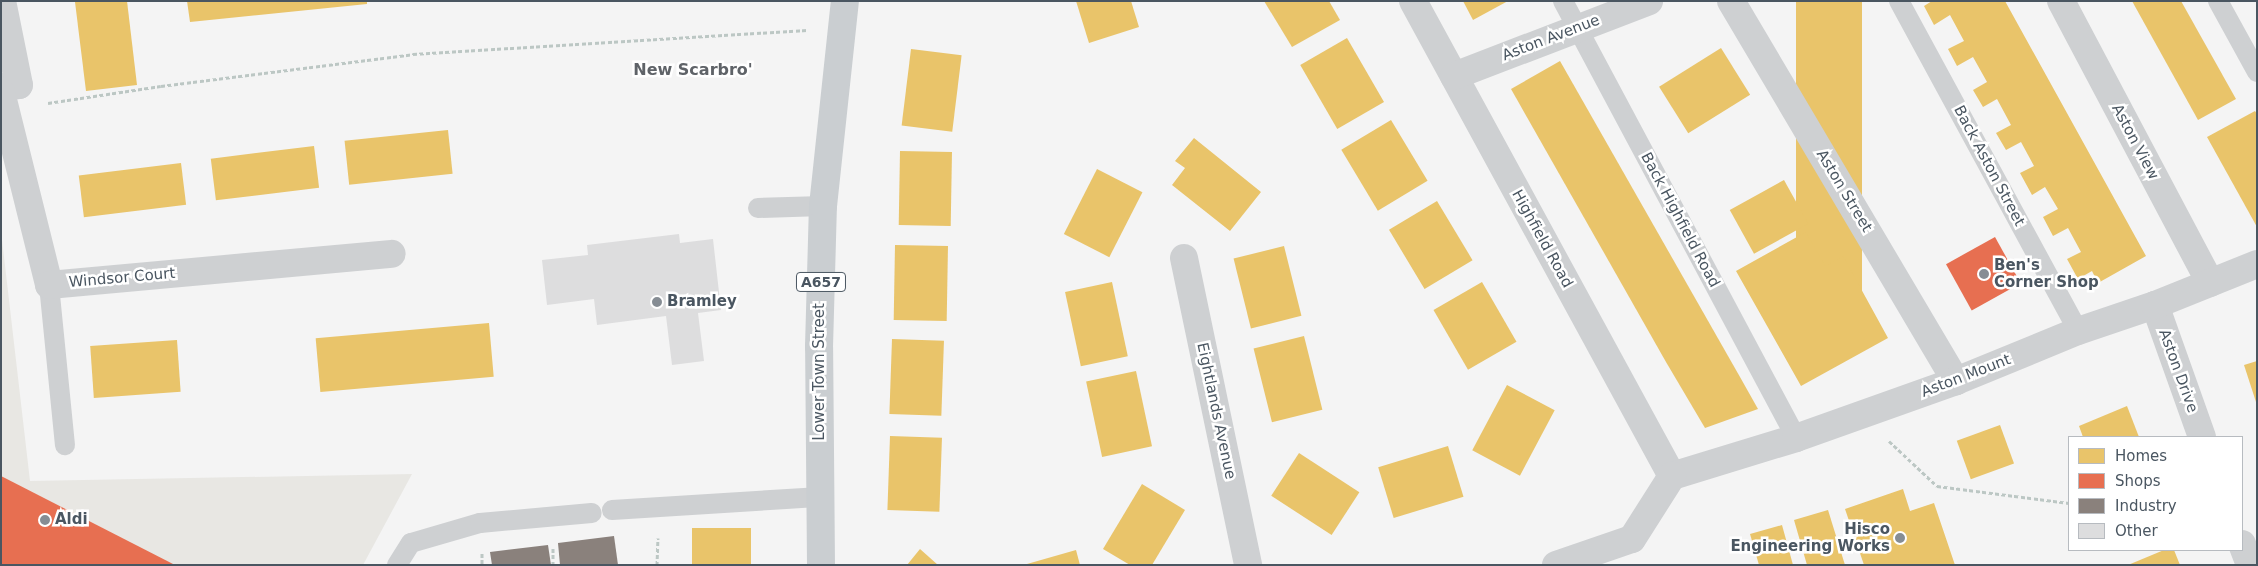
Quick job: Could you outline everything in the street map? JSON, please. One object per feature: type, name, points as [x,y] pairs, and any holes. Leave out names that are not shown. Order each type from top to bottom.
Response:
[{"type":"main road","name":"Lower Town Street","points":[[821,565],[819,347],[823,206],[845,1]]},
{"type":"street","name":"Windsor Court","points":[[2,1],[7,88],[49,285],[392,254]]},
{"type":"street","name":"Highfield Road","points":[[1412,1],[1672,476]]},
{"type":"street","name":"Aston Avenue","points":[[1454,76],[1649,1]]},
{"type":"street","name":"Aston Street","points":[[1731,1],[1956,381]]},
{"type":"street","name":"Aston View","points":[[2060,1],[2210,283]]},
{"type":"street","name":"Eightlands Avenue","points":[[1184,258],[1248,565]]},
{"type":"street","name":"Aston Mount","points":[[1672,476],[1861,416],[1956,381],[2078,331],[2154,305],[2257,264]]},
{"type":"street","name":"Aston Drive","points":[[2154,305],[2202,436]]},
{"type":"street","points":[[1556,565],[1632,539],[1672,476]]},
{"type":"street","points":[[2243,547],[2250,565]]},
{"type":"lane","name":"Back Highfield Road","points":[[1563,1],[1796,438]]},
{"type":"lane","name":"Back Aston Street","points":[[1899,1],[2078,331]]},
{"type":"lane","points":[[2218,1],[2257,72]]},
{"type":"lane","points":[[758,208],[823,206]]},
{"type":"lane","points":[[49,285],[65,445]]},
{"type":"lane","points":[[612,510],[821,497]]},
{"type":"lane","points":[[397,565],[411,543],[480,523],[592,513]]},
{"type":"path","points":[[7,88],[43,104],[161,86],[413,54],[841,28]]},
{"type":"path","points":[[1861,416],[1937,486],[2068,503]]},
{"type":"shaded area","points":[[1,231],[30,481],[412,474],[363,565],[1,565]]},
{"type":"building: Homes","points":[[127,1],[137,85],[86,91],[75,2]]},
{"type":"building: Homes","points":[[187,1],[367,1],[367,4],[190,22]]},
{"type":"building: Homes","points":[[1076,1],[1131,1],[1139,27],[1089,43]]},
{"type":"building: Homes","points":[[1264,1],[1329,1],[1340,20],[1292,47]]},
{"type":"building: Homes","points":[[1463,1],[1508,1],[1473,20]]},
{"type":"building: Homes","points":[[1796,1],[1862,1],[1862,305],[1796,305]]},
{"type":"building: Homes","points":[[1932,1],[2005,1],[2146,256],[2098,283],[2092,271],[2078,279],[2067,259],[2081,252],[2068,228],[2053,236],[2043,217],[2058,209],[2045,187],[2032,195],[2020,173],[2034,166],[2021,142],[2006,150],[1996,133],[2011,125],[1997,99],[1983,107],[1973,90],[1987,82],[1973,57],[1957,66],[1948,49],[1964,41],[1950,15],[1934,25],[1924,6]]},
{"type":"building: Homes","points":[[2132,1],[2181,1],[2236,99],[2198,120]]},
{"type":"building: Homes","points":[[1347,38],[1384,102],[1337,129],[1300,65]]},
{"type":"building: Homes","points":[[1721,48],[1750,95],[1688,133],[1659,87]]},
{"type":"building: Homes","points":[[911,49],[962,55],[952,132],[902,125]]},
{"type":"building: Homes","points":[[1560,61],[1758,409],[1705,428],[1666,362],[1511,89]]},
{"type":"building: Homes","points":[[2255,111],[2257,114],[2257,227],[2207,137]]},
{"type":"building: Homes","points":[[1391,120],[1428,181],[1378,211],[1341,150]]},
{"type":"building: Homes","points":[[448,130],[453,174],[349,185],[345,141]]},
{"type":"building: Homes","points":[[1194,138],[1261,192],[1230,231],[1172,185],[1185,168],[1175,161]]},
{"type":"building: Homes","points":[[314,146],[319,188],[216,200],[211,159]]},
{"type":"building: Homes","points":[[900,151],[952,152],[951,226],[899,225]]},
{"type":"building: Homes","points":[[181,163],[186,205],[84,217],[79,176]]},
{"type":"building: Homes","points":[[1097,169],[1142,192],[1109,257],[1064,234]]},
{"type":"building: Homes","points":[[1784,180],[1808,224],[1754,254],[1730,210]]},
{"type":"building: Homes","points":[[1437,201],[1473,260],[1425,289],[1389,230]]},
{"type":"building: Homes","points":[[1806,232],[1825,266],[1843,256],[1888,338],[1801,386],[1736,271]]},
{"type":"building: Homes","points":[[895,245],[948,246],[947,321],[894,320]]},
{"type":"building: Homes","points":[[1284,246],[1301,316],[1251,328],[1234,259]]},
{"type":"building: Homes","points":[[1112,282],[1128,356],[1081,366],[1065,292]]},
{"type":"building: Homes","points":[[1482,282],[1516,342],[1468,370],[1434,310]]},
{"type":"building: Homes","points":[[489,323],[494,377],[320,392],[316,338]]},
{"type":"building: Homes","points":[[1304,336],[1322,410],[1272,422],[1254,349]]},
{"type":"building: Homes","points":[[892,339],[944,341],[941,416],[889,414]]},
{"type":"building: Homes","points":[[177,340],[181,392],[94,398],[90,346]]},
{"type":"building: Homes","points":[[2257,361],[2257,402],[2256,402],[2244,365]]},
{"type":"building: Homes","points":[[1136,371],[1152,446],[1102,457],[1086,382]]},
{"type":"building: Homes","points":[[1507,385],[1555,410],[1520,476],[1472,450]]},
{"type":"building: Homes","points":[[2127,406],[2139,436],[2083,436],[2079,426]]},
{"type":"building: Homes","points":[[2000,425],[2014,464],[1971,479],[1957,441]]},
{"type":"building: Homes","points":[[890,436],[942,438],[939,512],[887,510]]},
{"type":"building: Homes","points":[[1448,446],[1463,497],[1394,518],[1378,467]]},
{"type":"building: Homes","points":[[1299,453],[1359,492],[1332,535],[1271,496]]},
{"type":"building: Homes","points":[[1142,484],[1185,510],[1152,565],[1130,565],[1103,549]]},
{"type":"building: Homes","name":"Hisco Engineering Works","points":[[1903,489],[1910,511],[1934,503],[1955,565],[1864,565],[1845,509]]},
{"type":"building: Homes","points":[[1828,510],[1845,565],[1807,565],[1794,520]]},
{"type":"building: Homes","points":[[1782,525],[1793,565],[1759,565],[1750,534]]},
{"type":"building: Homes","points":[[692,528],[751,528],[751,565],[692,565]]},
{"type":"building: Homes","points":[[920,549],[938,565],[907,565]]},
{"type":"building: Homes","points":[[1076,550],[1080,565],[1027,564]]},
{"type":"building: Homes","points":[[2162,551],[2174,551],[2180,565],[2128,565]]},
{"type":"building: Shops","name":"Ben's Corner Shop","points":[[1995,237],[2021,283],[1972,311],[1946,264]]},
{"type":"building: Shops","name":"Aldi","points":[[1,476],[175,565],[1,565]]},
{"type":"building: Industry","points":[[614,536],[618,565],[560,565],[558,543]]},
{"type":"building: Industry","points":[[548,545],[551,565],[492,565],[490,552]]},
{"type":"building: Other","name":"Bramley","points":[[679,234],[680,243],[713,239],[721,310],[698,313],[704,361],[672,365],[666,316],[597,325],[594,299],[547,305],[542,260],[588,255],[587,245]]},
{"type":"place","name":"Ben's Corner Shop","points":[[1984,274]]},
{"type":"place","name":"Bramley","points":[[657,302]]},
{"type":"place","name":"Aldi","points":[[45,520]]},
{"type":"place","name":"Hisco Engineering Works","points":[[1900,538]]},
{"type":"district","name":"New Scarbro'","points":[[693,70]]}]
